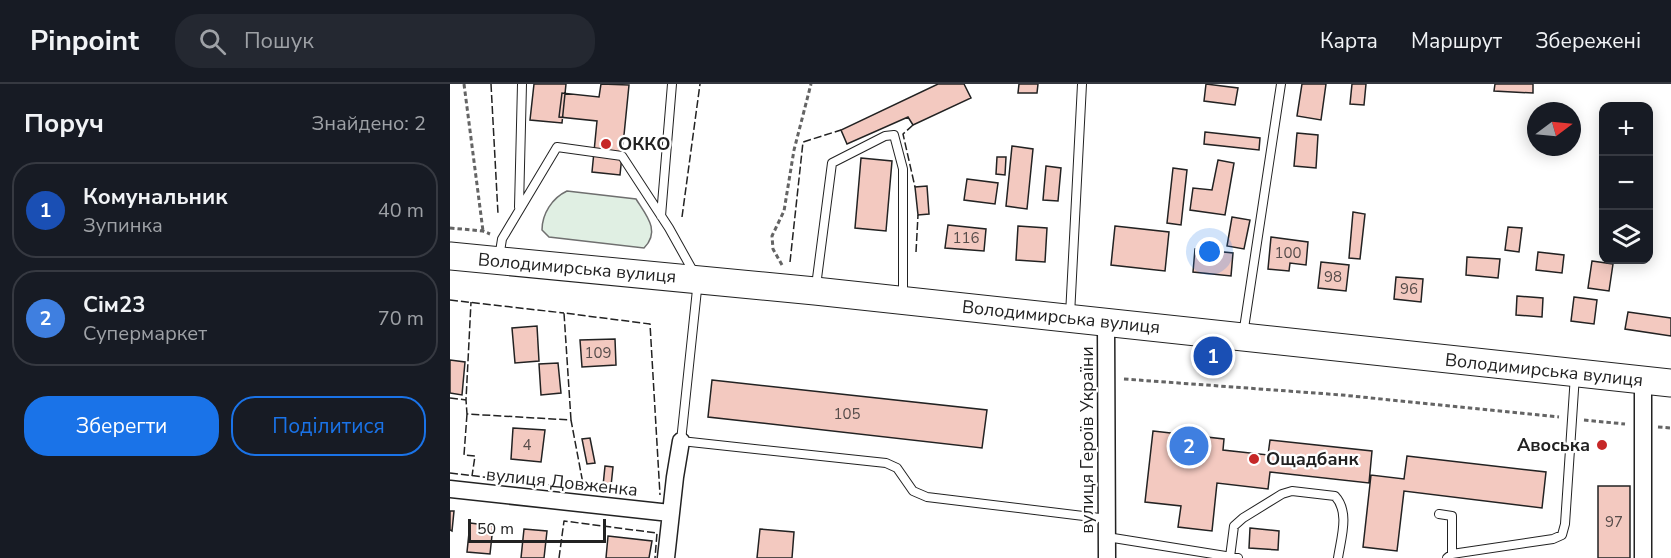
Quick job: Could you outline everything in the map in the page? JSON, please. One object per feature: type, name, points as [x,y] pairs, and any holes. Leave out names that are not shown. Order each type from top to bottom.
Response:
[{"type":"main road","name":"Володимирська вулиця","points":[[450,256],[500,250],[698,280],[1106,323],[1243,335],[1671,383]]},
{"type":"street","name":"вулиця Героїв України","points":[[1106,323],[1107,558]]},
{"type":"street","points":[[1643,381],[1643,558]]},
{"type":"street","points":[[666,558],[681,441]]},
{"type":"street","name":"вулиця Довженка","points":[[450,489],[670,513]]},
{"type":"lane","points":[[519,209],[522,84]]},
{"type":"lane","points":[[662,216],[672,84]]},
{"type":"lane","points":[[1070,319],[1082,84]]},
{"type":"lane","points":[[1243,335],[1281,84]]},
{"type":"lane","points":[[815,291],[832,163],[885,136],[894,135],[903,169],[903,301]]},
{"type":"lane","points":[[500,250],[519,209],[557,147],[622,156],[662,216],[698,280],[681,441],[886,463],[897,468],[913,491],[927,497],[1108,519]]},
{"type":"lane","points":[[1439,514],[1452,516],[1450,556],[1562,535],[1565,524],[1575,374]]},
{"type":"lane","points":[[1107,537],[1234,558],[1234,526],[1282,494],[1292,491],[1335,496],[1340,501],[1344,515],[1338,558]]},
{"type":"path","points":[[464,84],[483,231],[500,250]]},
{"type":"path","points":[[783,273],[782,264],[773,249],[772,236],[784,211],[794,150],[811,84]]},
{"type":"path","points":[[450,228],[483,231]]},
{"type":"path","points":[[1107,378],[1342,395],[1671,428]]},
{"type":"green space","points":[[567,191],[636,199],[652,229],[649,242],[644,248],[549,237],[542,230],[546,212],[552,202]]},
{"type":"building","points":[[534,84],[566,84],[562,123],[530,120]]},
{"type":"building","points":[[601,84],[629,85],[620,175],[592,172],[597,121],[559,117],[562,93],[599,97]]},
{"type":"building","points":[[938,84],[964,84],[971,98],[913,125],[908,117],[847,144],[841,130]]},
{"type":"building","points":[[1019,84],[1038,84],[1037,93],[1018,93]]},
{"type":"building","points":[[1206,84],[1238,88],[1235,105],[1204,101]]},
{"type":"building","points":[[1302,84],[1326,84],[1321,120],[1297,116]]},
{"type":"building","points":[[1352,84],[1366,84],[1364,105],[1350,104]]},
{"type":"building","points":[[1495,84],[1533,84],[1533,93],[1494,91]]},
{"type":"building","points":[[1205,132],[1260,138],[1259,150],[1204,144]]},
{"type":"building","points":[[1297,133],[1318,135],[1316,168],[1294,166]]},
{"type":"building","points":[[1012,146],[1033,149],[1027,209],[1006,206]]},
{"type":"building","points":[[997,157],[1006,157],[1005,175],[996,174]]},
{"type":"building","points":[[861,158],[892,161],[886,231],[855,228]]},
{"type":"building","points":[[1218,160],[1234,163],[1225,215],[1190,210],[1193,188],[1212,190]]},
{"type":"building","points":[[1046,166],[1061,168],[1058,201],[1043,200]]},
{"type":"building","points":[[1173,168],[1187,170],[1181,225],[1167,223]]},
{"type":"building","points":[[967,179],[998,183],[995,204],[964,200]]},
{"type":"building","points":[[927,186],[929,214],[918,215],[915,187]]},
{"type":"building","points":[[1353,212],[1365,214],[1360,259],[1349,258]]},
{"type":"building","points":[[1232,217],[1250,220],[1244,249],[1227,246]]},
{"type":"building","points":[[948,225],[986,229],[984,251],[945,248]]},
{"type":"building","points":[[1018,226],[1047,228],[1045,262],[1016,260]]},
{"type":"building","points":[[1115,226],[1169,232],[1165,271],[1111,265]]},
{"type":"building","points":[[1508,227],[1522,228],[1519,252],[1505,250]]},
{"type":"building","points":[[1271,237],[1308,242],[1306,265],[1290,263],[1289,271],[1268,269]]},
{"type":"building","points":[[1195,249],[1233,253],[1231,276],[1193,272]]},
{"type":"building","points":[[1538,252],[1564,255],[1562,273],[1536,270]]},
{"type":"building","points":[[1467,257],[1500,259],[1498,278],[1466,275]]},
{"type":"building","points":[[1592,261],[1599,262],[1599,264],[1613,264],[1609,291],[1588,288]]},
{"type":"building","points":[[1321,262],[1349,265],[1346,291],[1318,288]]},
{"type":"building","points":[[1396,277],[1423,279],[1421,302],[1394,299]]},
{"type":"building","points":[[1517,296],[1543,298],[1542,317],[1516,315]]},
{"type":"building","points":[[1574,297],[1597,300],[1594,324],[1571,321]]},
{"type":"building","points":[[1628,312],[1671,318],[1671,336],[1625,329]]},
{"type":"building","points":[[537,326],[539,361],[515,363],[512,328]]},
{"type":"building","points":[[615,339],[616,365],[582,367],[580,340]]},
{"type":"building","points":[[450,360],[465,362],[462,395],[450,393]]},
{"type":"building","points":[[558,363],[561,393],[541,395],[539,364]]},
{"type":"building","points":[[712,380],[987,410],[982,448],[708,417]]},
{"type":"building","points":[[513,428],[545,430],[541,462],[511,459]]},
{"type":"building","points":[[1153,431],[1224,439],[1223,450],[1268,455],[1270,440],[1372,451],[1369,483],[1270,472],[1268,489],[1217,483],[1212,531],[1178,527],[1181,506],[1145,502]]},
{"type":"building","points":[[590,438],[595,463],[587,464],[582,439]]},
{"type":"building","points":[[1407,456],[1546,472],[1542,508],[1404,491],[1397,551],[1363,547],[1371,475],[1404,479]]},
{"type":"building","points":[[605,466],[613,467],[611,486],[603,486]]},
{"type":"building","points":[[1598,486],[1630,486],[1630,558],[1598,558]]},
{"type":"building","points":[[450,511],[454,511],[452,531],[450,530]]},
{"type":"building","points":[[470,523],[493,526],[490,554],[467,552]]},
{"type":"building","points":[[1250,528],[1279,531],[1278,550],[1249,548]]},
{"type":"building","points":[[524,529],[547,531],[544,558],[521,558]]},
{"type":"building","points":[[760,529],[794,532],[792,558],[757,558]]},
{"type":"building","points":[[608,536],[652,541],[649,558],[606,558]]},
{"type":"fence","points":[[491,84],[498,214]]},
{"type":"fence","points":[[682,217],[700,84]]},
{"type":"fence","points":[[913,125],[903,134],[915,187]]},
{"type":"fence","points":[[790,262],[803,142],[841,130]]},
{"type":"fence","points":[[916,252],[918,215]]},
{"type":"fence","points":[[450,300],[564,313]]},
{"type":"fence","points":[[450,398],[466,400],[471,302]]},
{"type":"fence","points":[[571,420],[564,313],[650,324],[660,495]]},
{"type":"fence","points":[[450,473],[584,489],[571,420],[467,414],[466,400]]},
{"type":"fence","points":[[467,414],[464,455],[475,456],[472,476]]},
{"type":"fence","points":[[559,558],[564,521],[657,533],[655,558]]},
{"type":"place","name":"ОККО","points":[[606,144]]},
{"type":"place","name":"Комунальник","points":[[1213,356]]},
{"type":"place","name":"Авоська","points":[[1602,445]]},
{"type":"place","name":"Сім23","points":[[1189,446]]},
{"type":"place","name":"Ощадбанк","points":[[1254,459]]}]
